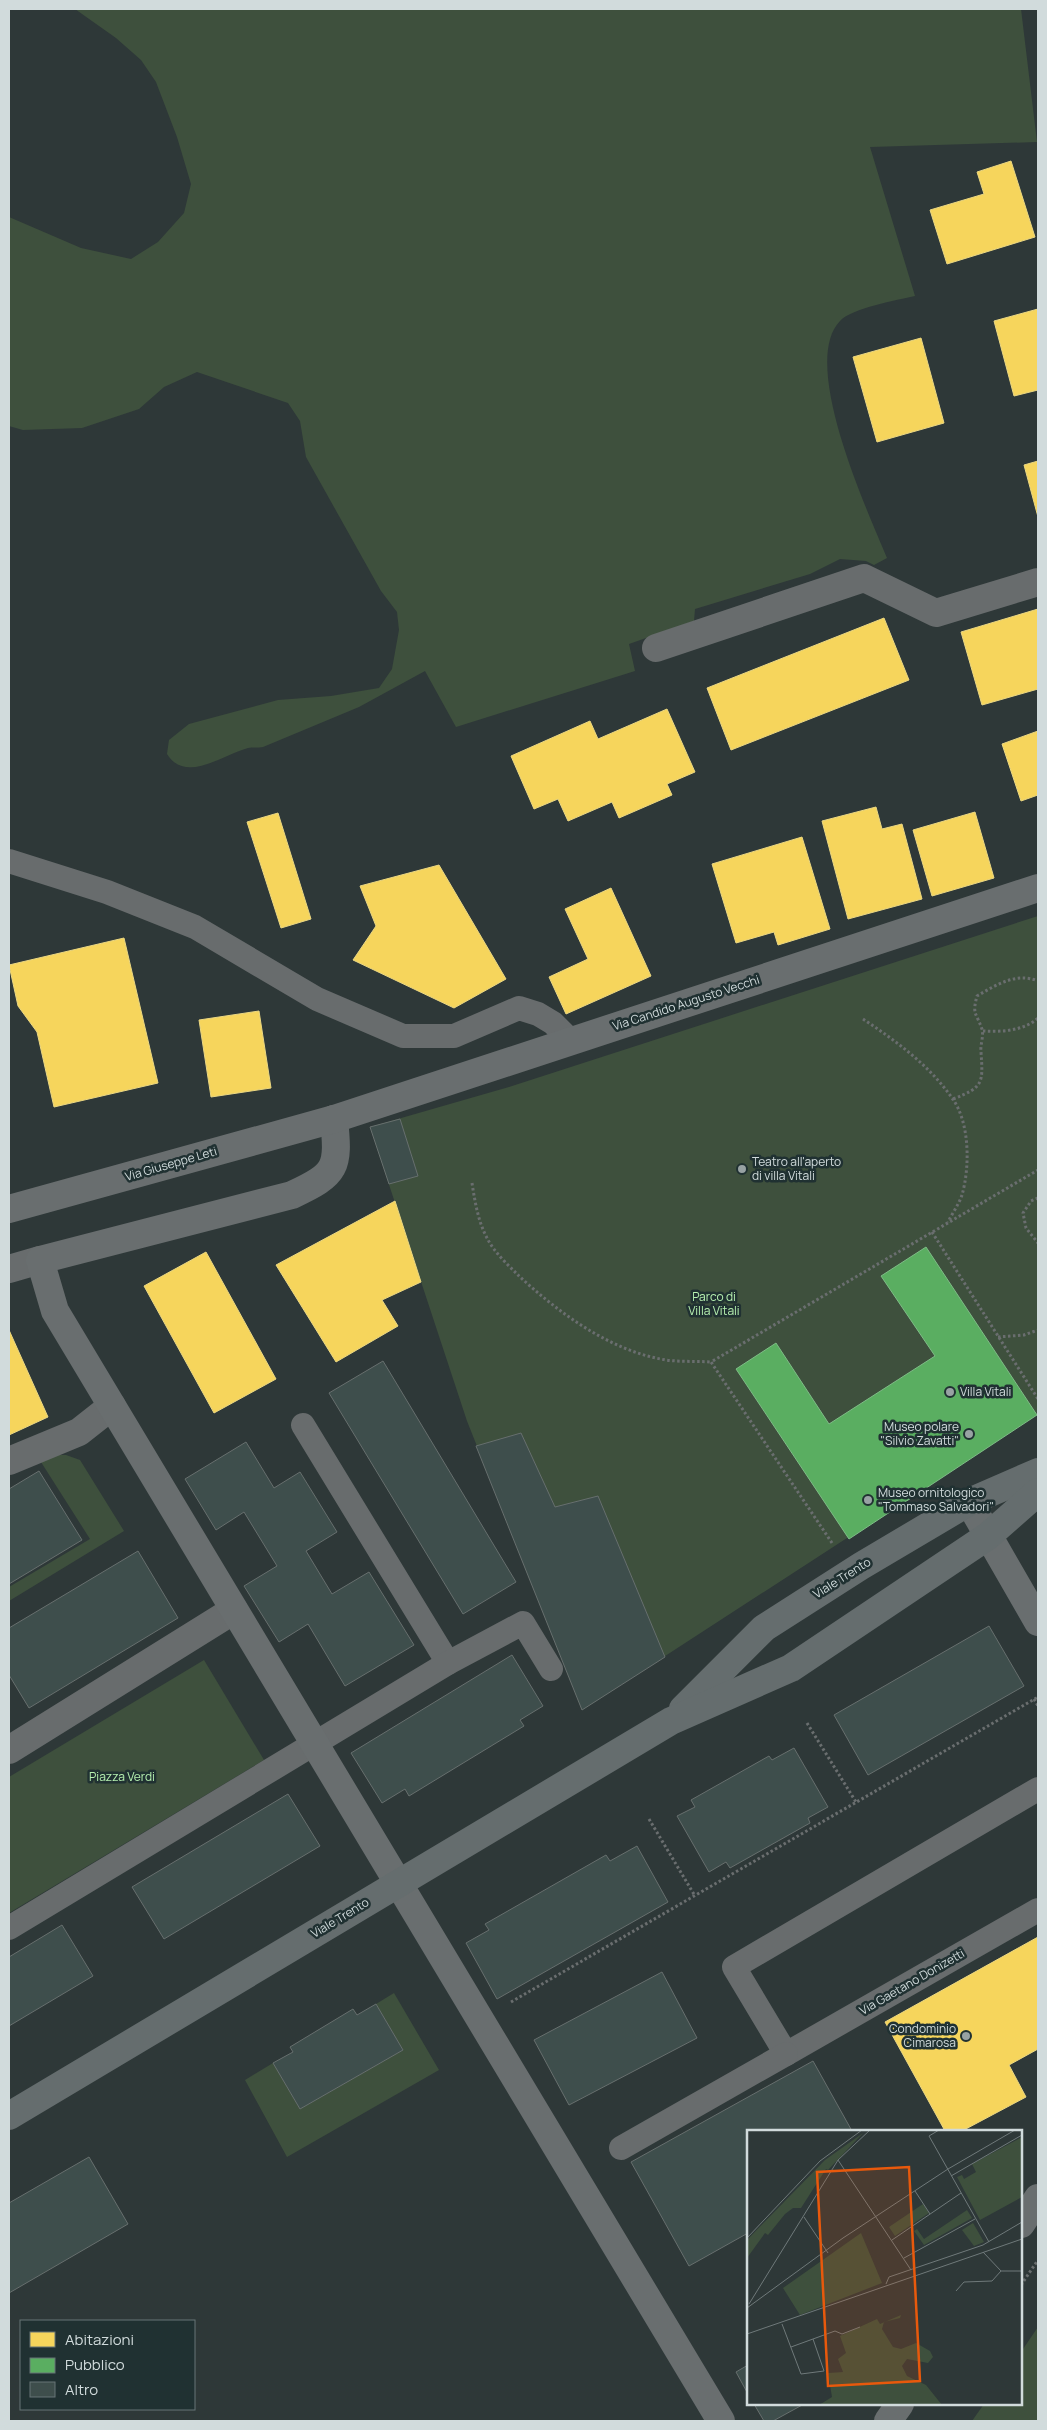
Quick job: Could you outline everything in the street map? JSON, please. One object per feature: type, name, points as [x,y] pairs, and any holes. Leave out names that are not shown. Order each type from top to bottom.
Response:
[{"type":"main road","name":"Viale Trento","points":[[671,1721],[764,1628],[861,1566],[969,1502],[1038,1472]]},
{"type":"main road","name":"Viale Trento","points":[[9,2116],[671,1721],[790,1668],[988,1536],[1038,1492]]},
{"type":"street","points":[[656,648],[864,578],[936,613],[1038,582]]},
{"type":"street","name":"Via Candido Augusto Vecchi","points":[[334,1119],[1038,888]]},
{"type":"street","points":[[9,1269],[292,1195],[318,1184],[333,1169],[337,1152],[334,1119]]},
{"type":"street","name":"Via Giuseppe Leti","points":[[9,1209],[334,1119]]},
{"type":"street","points":[[40,1260],[56,1311],[721,2421]]},
{"type":"street","points":[[9,1461],[79,1432],[112,1406]]},
{"type":"street","points":[[969,1502],[1038,1622]]},
{"type":"street","points":[[9,1750],[234,1610]]},
{"type":"street","points":[[1022,2222],[1038,2198]]},
{"type":"street","points":[[888,2421],[899,2405]]},
{"type":"lane","points":[[9,861],[107,892],[195,928],[317,999],[403,1036],[454,1036],[519,1008],[538,1014],[552,1023],[571,1041]]},
{"type":"lane","points":[[303,1425],[448,1663]]},
{"type":"lane","points":[[9,1928],[448,1663],[523,1622],[551,1669]]},
{"type":"lane","points":[[786,2054],[734,1967],[1038,1789]]},
{"type":"lane","name":"Via Gaetano Donizetti","points":[[621,2148],[1038,1910]]},
{"type":"path","points":[[953,1099],[966,1094],[979,1085],[984,1070],[981,1051],[983,1031],[973,1010],[977,996],[1003,981],[1028,977],[1038,981]]},
{"type":"path","points":[[983,1031],[999,1032],[1020,1028],[1038,1018]]},
{"type":"path","points":[[863,1019],[904,1047],[953,1099],[967,1133],[966,1167],[962,1196],[948,1223]]},
{"type":"path","points":[[472,1183],[476,1212],[487,1240],[505,1263],[554,1306],[604,1338],[634,1351],[665,1360],[711,1362],[1038,1170]]},
{"type":"path","points":[[1038,1198],[1031,1201],[1022,1214],[1026,1228],[1038,1243]]},
{"type":"path","points":[[932,1232],[1038,1399]]},
{"type":"path","points":[[998,1337],[1024,1334],[1038,1330]]},
{"type":"path","points":[[711,1362],[836,1547]]},
{"type":"path","points":[[480,2020],[1036,1698],[1038,1706]]},
{"type":"path","points":[[808,1723],[856,1802]]},
{"type":"path","points":[[649,1819],[695,1896]]},
{"type":"path","points":[[1022,2284],[1038,2260]]},
{"type":"green space","points":[[75,9],[1021,9],[1037,142],[870,147],[915,296],[864,308],[846,316],[840,321],[829,341],[827,369],[832,402],[841,438],[853,474],[887,558],[874,565],[866,561],[840,559],[810,574],[695,609],[694,621],[629,644],[635,671],[456,727],[425,671],[359,707],[263,747],[248,748],[205,765],[194,767],[184,767],[175,763],[167,754],[169,740],[189,724],[278,700],[331,696],[379,688],[392,669],[399,630],[397,612],[381,591],[306,457],[300,421],[288,403],[197,372],[164,387],[139,409],[82,428],[23,430],[9,426],[9,217],[81,248],[131,259],[158,242],[184,213],[191,184],[177,137],[156,82],[141,60],[116,38]]},
{"type":"green space","name":"Parco di Villa Vitali","points":[[1038,916],[1038,1414],[582,1710],[467,1421],[370,1127],[509,1087]]},
{"type":"green space","points":[[54,1455],[66,1455],[80,1460],[124,1531],[9,1601],[9,1587],[90,1539],[41,1462]]},
{"type":"green space","name":"Piazza Verdi","points":[[204,1660],[264,1760],[9,1913],[9,1777]]},
{"type":"green space","points":[[394,1993],[439,2070],[287,2157],[245,2080],[273,2063],[300,2109],[403,2050],[376,2004]]},
{"type":"green space","points":[[1038,2327],[1038,2421],[972,2421],[983,2405],[1022,2405],[1022,2351]]},
{"type":"building: Abitazioni","points":[[1011,161],[1035,237],[947,264],[930,210],[984,194],[977,172]]},
{"type":"building: Abitazioni","points":[[1038,309],[1038,390],[1014,396],[994,321]]},
{"type":"building: Abitazioni","points":[[921,338],[944,423],[877,442],[853,357]]},
{"type":"building: Abitazioni","points":[[1038,461],[1038,517],[1024,465]]},
{"type":"building: Abitazioni","points":[[1038,609],[1038,689],[982,705],[961,632]]},
{"type":"building: Abitazioni","points":[[884,618],[909,680],[731,750],[707,688]]},
{"type":"building: Abitazioni","points":[[667,709],[695,772],[667,784],[672,795],[619,818],[612,802],[568,821],[558,799],[534,809],[511,756],[590,721],[598,739]]},
{"type":"building: Abitazioni","points":[[1038,731],[1038,795],[1021,801],[1002,744]]},
{"type":"building: Abitazioni","points":[[876,807],[882,829],[902,824],[922,899],[848,919],[822,821]]},
{"type":"building: Abitazioni","points":[[975,812],[994,878],[932,896],[913,830]]},
{"type":"building: Abitazioni","points":[[278,813],[311,919],[281,928],[247,822]]},
{"type":"building: Abitazioni","points":[[802,837],[830,929],[778,945],[774,932],[736,943],[712,864]]},
{"type":"building: Abitazioni","points":[[439,865],[506,979],[454,1008],[353,960],[376,926],[360,886]]},
{"type":"building: Abitazioni","points":[[611,888],[651,976],[566,1014],[549,977],[588,959],[565,909]]},
{"type":"building: Abitazioni","points":[[124,938],[158,1083],[54,1107],[37,1032],[18,1006],[9,965]]},
{"type":"building: Abitazioni","points":[[259,1011],[271,1088],[211,1097],[199,1020]]},
{"type":"building: Abitazioni","points":[[395,1201],[421,1282],[382,1300],[398,1326],[336,1362],[276,1265]]},
{"type":"building: Abitazioni","points":[[206,1252],[276,1379],[214,1413],[144,1286]]},
{"type":"building: Abitazioni","points":[[9,1330],[48,1417],[9,1435]]},
{"type":"building: Abitazioni","name":"Condominio Cimarosa","points":[[1038,1937],[1038,2049],[1009,2065],[1026,2097],[964,2130],[944,2130],[885,2022]]},
{"type":"building: Pubblico","name":"Villa Vitali","points":[[926,1247],[1037,1415],[849,1539],[736,1369],[776,1343],[829,1424],[935,1356],[881,1276]]},
{"type":"building: Altro","points":[[400,1119],[418,1176],[389,1184],[370,1127]]},
{"type":"building: Altro","points":[[383,1361],[516,1582],[463,1614],[329,1393]]},
{"type":"building: Altro","points":[[521,1433],[555,1507],[598,1496],[665,1657],[582,1710],[476,1446]]},
{"type":"building: Altro","points":[[246,1442],[274,1488],[300,1472],[337,1532],[306,1551],[332,1594],[369,1572],[414,1645],[345,1686],[308,1624],[279,1642],[244,1586],[277,1566],[244,1512],[216,1530],[185,1479]]},
{"type":"building: Altro","points":[[39,1471],[82,1540],[9,1584],[9,1489]]},
{"type":"building: Altro","points":[[138,1551],[178,1618],[29,1708],[9,1675],[9,1628]]},
{"type":"building: Altro","points":[[989,1626],[1024,1686],[868,1775],[834,1715]]},
{"type":"building: Altro","points":[[512,1655],[543,1706],[520,1720],[524,1726],[409,1796],[405,1789],[382,1803],[351,1753]]},
{"type":"building: Altro","points":[[794,1748],[828,1807],[808,1818],[810,1823],[730,1868],[726,1862],[709,1872],[677,1816],[695,1807],[691,1800],[769,1756],[772,1760]]},
{"type":"building: Altro","points":[[288,1794],[320,1846],[164,1939],[132,1887]]},
{"type":"building: Altro","points":[[637,1846],[668,1902],[497,1999],[466,1943],[489,1930],[485,1924],[606,1855],[610,1861]]},
{"type":"building: Altro","points":[[62,1925],[93,1976],[9,2026],[9,1957]]},
{"type":"building: Altro","points":[[662,1972],[697,2038],[569,2105],[534,2040]]},
{"type":"building: Altro","points":[[376,2004],[403,2050],[300,2109],[273,2063],[293,2052],[290,2047],[353,2009],[357,2015]]},
{"type":"building: Altro","points":[[813,2061],[851,2130],[747,2130],[747,2234],[689,2266],[631,2162]]},
{"type":"building: Altro","points":[[89,2157],[128,2224],[9,2293],[9,2203]]},
{"type":"building: Altro","points":[[747,2366],[747,2392],[736,2372]]},
{"type":"building: Altro","points":[[755,2405],[802,2405],[773,2421],[764,2421]]},
{"type":"place","name":"Teatro all'aperto di villa Vitali","points":[[742,1169]]},
{"type":"place","name":"Villa Vitali","points":[[950,1392]]},
{"type":"place","name":"Museo polare \"Silvio Zavatti\"","points":[[969,1434]]},
{"type":"place","name":"Museo ornitologico \"Tommaso Salvadori\"","points":[[868,1500]]},
{"type":"place","name":"Condominio Cimarosa","points":[[966,2036]]}]
